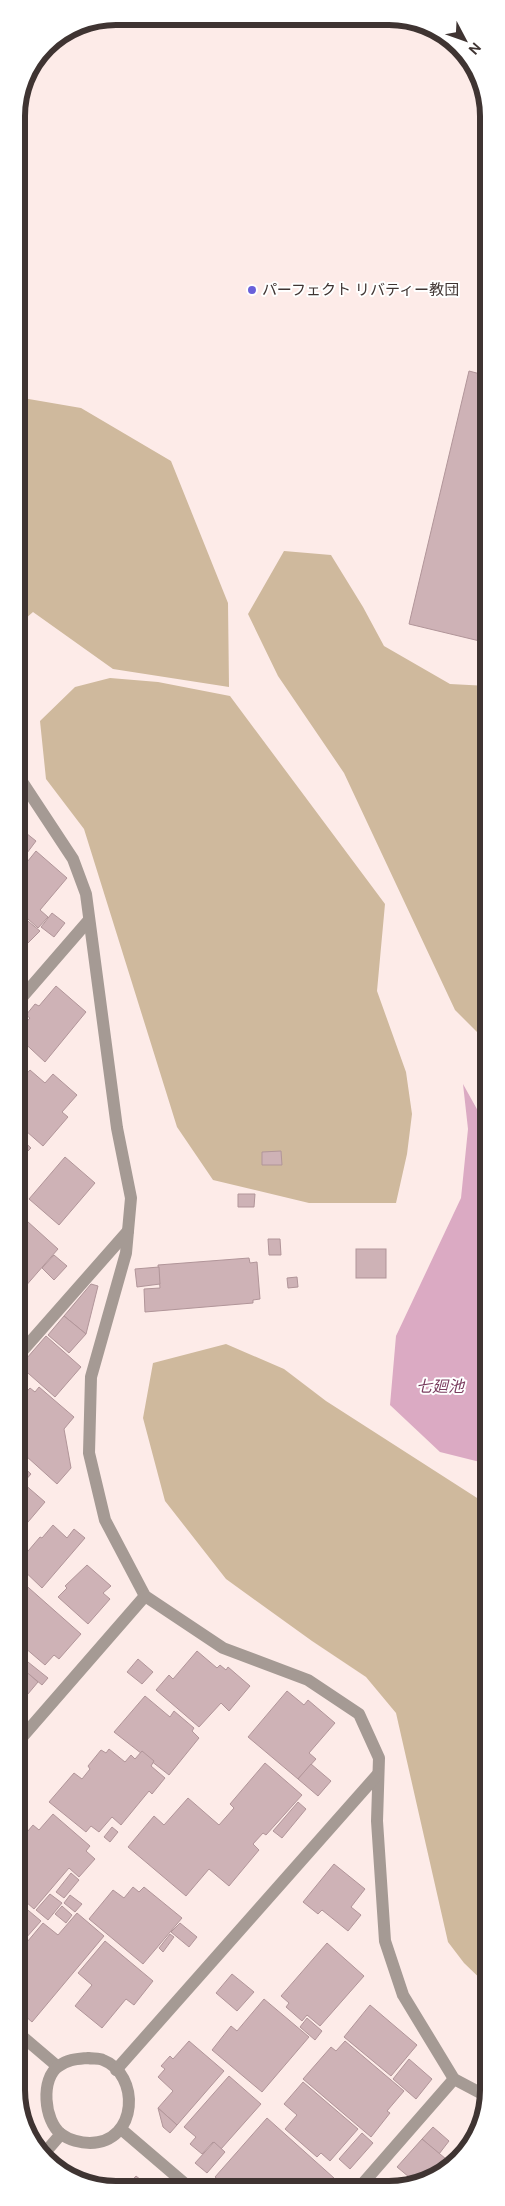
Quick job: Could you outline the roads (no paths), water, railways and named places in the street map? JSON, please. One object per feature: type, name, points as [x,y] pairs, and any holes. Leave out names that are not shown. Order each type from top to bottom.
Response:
[{"type":"street","points":[[25,786],[73,859],[86,894],[117,1128],[131,1198],[126,1253],[92,1377],[89,1454],[105,1520],[145,1596],[223,1648],[308,1680],[359,1714],[379,1758],[377,1821],[385,1941],[403,1994],[454,2079],[480,2093]]},
{"type":"street","points":[[25,994],[90,920]]},
{"type":"street","points":[[25,1348],[128,1231]]},
{"type":"street","points":[[25,1734],[145,1596]]},
{"type":"street","points":[[116,2070],[378,1774]]},
{"type":"street","points":[[25,2039],[57,2066]]},
{"type":"street","points":[[88,2058],[104,2060],[116,2070],[125,2083],[129,2099],[128,2116],[121,2130],[107,2139],[91,2143],[75,2141],[61,2134],[51,2122],[46,2103],[48,2084],[57,2066],[72,2059],[88,2058]]},
{"type":"street","points":[[365,2181],[454,2079]]},
{"type":"street","points":[[121,2130],[182,2181]]},
{"type":"street","points":[[48,2150],[61,2134]]},
{"type":"water","name":"七廻池","points":[[463,1084],[480,1115],[480,1462],[440,1452],[390,1405],[396,1336],[461,1198],[468,1129]]},
{"type":"place","name":"パーフェクト リバティー教団","points":[[252,290]]}]
